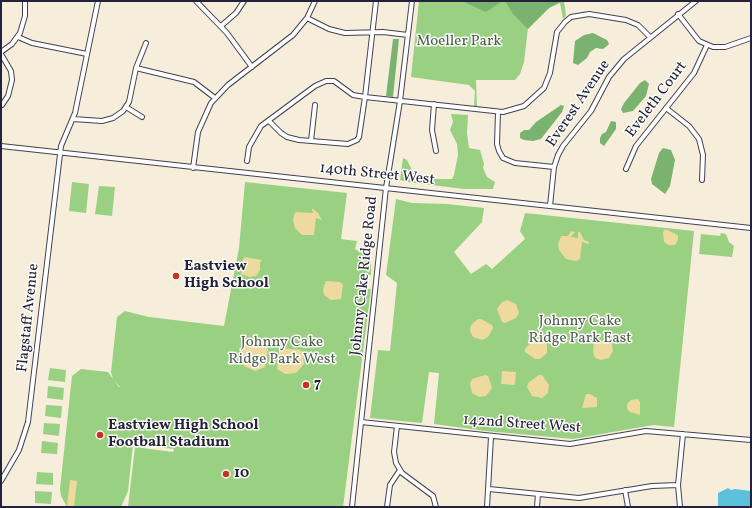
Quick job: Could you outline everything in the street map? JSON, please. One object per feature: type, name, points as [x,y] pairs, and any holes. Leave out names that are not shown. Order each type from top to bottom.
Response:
[{"type":"street","points":[[2,105],[8,96],[12,80],[11,72],[1,53],[18,37],[24,21],[25,1]]},
{"type":"street","name":"Flagstaff Avenue","points":[[1,481],[19,450],[31,408],[61,143],[73,119],[98,1]]},
{"type":"street","points":[[196,1],[221,26],[252,66]]},
{"type":"street","points":[[221,26],[236,13],[244,1]]},
{"type":"street","points":[[193,168],[200,126],[215,98],[228,85],[293,35],[307,18],[315,1]]},
{"type":"street","points":[[269,122],[287,137],[311,141],[348,144],[352,143],[359,137],[376,1]]},
{"type":"street","name":"Johnny Cake Ridge Road","points":[[352,507],[386,188],[400,101],[412,1]]},
{"type":"street","points":[[687,1],[691,5]]},
{"type":"street","name":"Everest Avenue","points":[[550,206],[554,167],[560,150],[591,111],[610,77],[624,59],[696,1]]},
{"type":"street","points":[[247,161],[249,146],[261,126],[269,122],[315,86],[326,82],[334,81],[354,95],[365,97],[498,112],[515,110],[524,106],[541,91],[550,74],[557,32],[571,17],[589,14],[626,20],[638,25],[650,38]]},
{"type":"street","points":[[678,14],[695,37],[707,45],[716,48],[725,47],[751,38]]},
{"type":"street","points":[[307,18],[322,26],[337,31],[356,34],[373,33],[408,35]]},
{"type":"street","points":[[18,37],[32,43],[87,54]]},
{"type":"street","points":[[73,119],[96,121],[108,120],[118,115],[126,107],[136,68],[146,43]]},
{"type":"street","name":"Eveleth Court","points":[[626,169],[636,146],[694,72],[707,45]]},
{"type":"street","points":[[136,68],[194,82],[215,98]]},
{"type":"street","points":[[311,141],[315,104]]},
{"type":"street","points":[[434,104],[432,130],[436,151]]},
{"type":"street","points":[[126,107],[142,117]]},
{"type":"street","points":[[666,108],[689,126],[699,139],[703,155],[702,180]]},
{"type":"street","points":[[498,112],[497,144],[503,158],[515,163],[554,167]]},
{"type":"street","name":"140th Street West","points":[[1,146],[751,228]]},
{"type":"street","name":"142nd Street West","points":[[361,422],[492,437],[570,444],[646,431],[751,440]]},
{"type":"street","points":[[397,426],[394,455],[400,470],[433,496],[436,507]]},
{"type":"street","points":[[680,507],[678,485],[683,434]]},
{"type":"street","points":[[487,507],[492,437]]},
{"type":"street","points":[[387,507],[390,485],[400,470]]},
{"type":"street","points":[[489,489],[579,498],[652,486],[678,485]]},
{"type":"street","points":[[624,490],[628,507]]},
{"type":"street","points":[[537,507],[538,494]]},
{"type":"green space","name":"Moeller Park","points":[[419,1],[564,1],[566,16],[563,19],[560,3],[549,8],[528,28],[524,62],[520,74],[515,80],[476,80],[477,106],[474,106],[475,91],[469,85],[411,77]]},
{"type":"green space","points":[[462,1],[502,1],[486,12]]},
{"type":"green space","points":[[505,1],[562,1],[549,8],[528,29],[513,14]]},
{"type":"green space","points":[[593,33],[607,40],[609,44],[603,49],[596,48],[590,52],[587,58],[578,65],[573,63],[575,41],[584,35]]},
{"type":"green space","points":[[393,39],[399,39],[393,97],[386,96]]},
{"type":"green space","points":[[645,80],[649,84],[646,96],[633,111],[623,113],[621,109],[624,103],[640,83]]},
{"type":"green space","points":[[561,105],[564,106],[562,112],[541,139],[533,141],[520,138],[520,133],[524,130],[529,130],[536,122]]},
{"type":"green space","points":[[451,114],[468,115],[467,133],[469,148],[480,150],[484,164],[483,168],[487,177],[495,182],[493,189],[464,189],[400,180],[403,158],[407,160],[412,170],[423,179],[452,179],[458,155],[457,144],[450,130],[453,122]]},
{"type":"green space","points":[[611,121],[616,122],[616,129],[604,146],[600,143],[600,138],[602,134],[606,132]]},
{"type":"green space","points":[[663,148],[671,150],[675,160],[670,186],[665,194],[652,184],[651,179],[659,153]]},
{"type":"green space","points":[[72,182],[89,184],[86,213],[69,211]]},
{"type":"green space","name":"Johnny Cake Ridge Park West","points":[[245,182],[347,193],[341,239],[357,241],[355,249],[371,258],[371,275],[361,275],[358,287],[353,288],[371,289],[343,507],[128,507],[135,447],[173,452],[174,449],[133,444],[128,491],[121,507],[67,507],[61,496],[60,489],[72,376],[81,369],[108,372],[113,379],[111,372],[117,317],[125,311],[149,317],[224,326],[239,248]]},
{"type":"green space","points":[[99,186],[115,187],[112,216],[95,214]]},
{"type":"green space","name":"Johnny Cake Ridge Park East","points":[[396,199],[412,203],[447,204],[484,208],[482,222],[454,252],[471,274],[486,264],[492,269],[525,239],[520,231],[525,213],[694,231],[674,427],[653,425],[573,439],[486,431],[434,424],[439,373],[429,372],[422,423],[370,418],[378,350],[390,351],[397,283],[386,275]]},
{"type":"green space","points":[[721,233],[726,234],[729,242],[734,246],[732,257],[699,254],[701,234],[720,236]]},
{"type":"green space","points":[[50,368],[66,370],[65,382],[48,380]]},
{"type":"green space","points":[[48,386],[64,388],[63,400],[47,398]]},
{"type":"green space","points":[[46,405],[62,406],[61,418],[45,416]]},
{"type":"green space","points":[[44,423],[60,424],[59,436],[43,434]]},
{"type":"green space","points":[[42,441],[58,443],[57,454],[41,453]]},
{"type":"green space","points":[[37,472],[53,473],[53,485],[36,484]]},
{"type":"green space","points":[[35,491],[52,492],[51,504],[35,503]]},
{"type":"sand","points":[[312,208],[318,213],[322,220],[316,218],[314,235],[302,235],[295,228],[293,220],[294,215],[296,212],[313,213]]},
{"type":"sand","points":[[665,229],[678,235],[678,240],[675,245],[668,245],[664,242],[663,232]]},
{"type":"sand","points":[[571,231],[575,232],[571,237],[578,238],[578,232],[580,232],[584,240],[589,242],[589,244],[582,242],[580,259],[576,261],[566,259],[559,250],[558,244],[561,236],[568,236]]},
{"type":"sand","points":[[245,257],[262,260],[260,262],[260,270],[256,276],[249,277],[241,274],[243,259]]},
{"type":"sand","points":[[326,281],[340,282],[343,285],[341,299],[331,300],[324,295],[323,289]]},
{"type":"sand","points":[[507,300],[516,304],[519,313],[516,318],[505,323],[502,322],[497,309],[502,302]]},
{"type":"sand","points":[[478,319],[492,325],[493,328],[488,337],[482,340],[473,337],[470,331],[471,325]]},
{"type":"sand","points":[[534,338],[542,339],[547,345],[547,353],[540,359],[535,359],[525,352],[525,349]]},
{"type":"sand","points":[[594,340],[612,344],[613,351],[609,358],[601,360],[595,358],[593,352]]},
{"type":"sand","points":[[247,344],[266,346],[268,349],[265,367],[255,371],[244,366],[241,354]]},
{"type":"sand","points":[[281,348],[301,350],[304,364],[296,373],[285,374],[277,369],[279,350]]},
{"type":"sand","points":[[502,371],[516,372],[515,385],[501,384]]},
{"type":"sand","points":[[485,375],[488,376],[492,388],[486,396],[479,397],[472,393],[470,384],[472,379]]},
{"type":"sand","points":[[539,375],[542,375],[549,385],[548,393],[542,398],[532,396],[527,387],[528,383]]},
{"type":"sand","points":[[586,394],[590,394],[597,398],[597,407],[582,408]]},
{"type":"sand","points":[[638,399],[640,402],[640,415],[630,412],[627,409],[627,404],[631,400]]},
{"type":"sand","points":[[70,480],[77,481],[74,507],[67,506]]},
{"type":"water","points":[[728,488],[731,490],[751,491],[751,507],[718,507],[718,493]]},
{"type":"place","name":"Eastview High School","points":[[176,276]]},
{"type":"place","name":"7","points":[[306,385]]},
{"type":"place","name":"Eastview High School Football Stadium","points":[[100,435]]},
{"type":"place","name":"10","points":[[226,474]]}]
